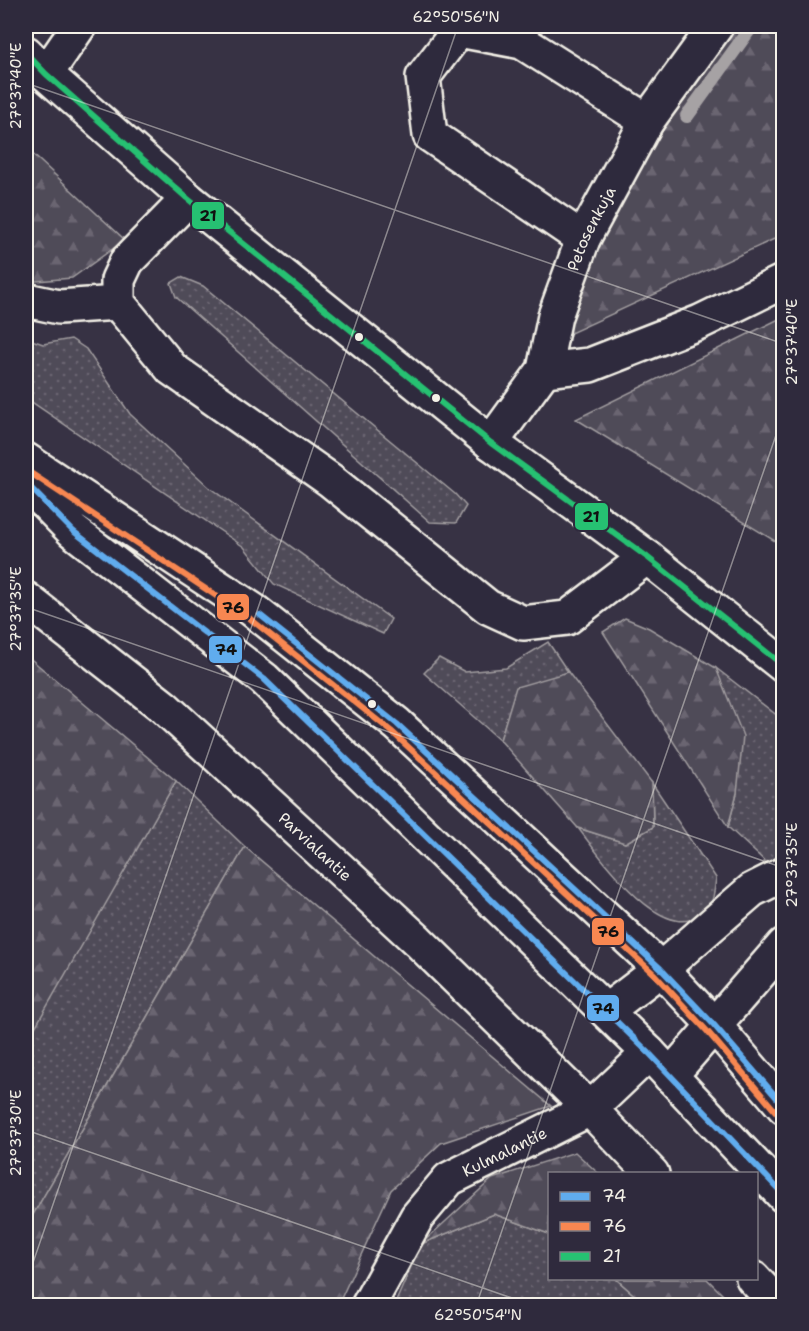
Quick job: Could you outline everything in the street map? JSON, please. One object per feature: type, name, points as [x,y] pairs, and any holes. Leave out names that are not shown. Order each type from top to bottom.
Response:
[{"type":"street","points":[[79,26],[36,64],[188,199],[491,443],[647,557],[783,666]]},
{"type":"street","name":"Petosenkuja","points":[[491,443],[544,370],[555,316],[583,239],[647,121],[716,26]]},
{"type":"street","points":[[583,239],[430,135],[423,77],[459,30],[522,42],[647,121]]},
{"type":"street","points":[[188,199],[127,261],[118,280],[118,303],[172,369],[330,480],[488,607],[523,623],[567,618],[647,557]]},
{"type":"street","points":[[544,370],[590,366],[700,322],[783,281]]},
{"type":"street","points":[[26,300],[59,307],[118,303]]},
{"type":"street","points":[[26,460],[253,610],[397,724],[661,969],[714,1024],[783,1107]]},
{"type":"street","points":[[26,483],[73,531],[264,679],[606,1011],[783,1196]]},
{"type":"street","name":"Parvialantie","points":[[26,599],[173,715],[418,941],[590,1108],[651,1172]]},
{"type":"street","points":[[606,1011],[661,969],[752,890],[783,874]]},
{"type":"street","name":"Kulmalantie","points":[[368,1305],[417,1217],[449,1179],[590,1108],[659,1065],[714,1024],[783,945]]},
{"type":"street","points":[[755,1280],[779,1305]]},
{"type":"green space","points":[[731,26],[783,26],[783,235],[547,344],[649,141]]},
{"type":"green space","points":[[26,148],[125,240],[72,278],[26,282]]},
{"type":"green space","points":[[181,277],[203,286],[455,494],[466,506],[456,523],[430,522],[176,297],[171,283]]},
{"type":"green space","points":[[783,317],[783,546],[576,419]]},
{"type":"green space","points":[[26,338],[43,344],[71,339],[86,349],[130,414],[210,488],[391,619],[383,634],[274,584],[244,547],[26,398]]},
{"type":"green space","points":[[625,618],[649,628],[716,668],[743,736],[737,793],[728,827],[603,632]]},
{"type":"green space","points":[[548,642],[568,672],[515,692],[500,740],[424,673],[439,658],[465,672],[506,668]]},
{"type":"green space","points":[[26,655],[176,781],[26,1043]]},
{"type":"green space","points":[[716,668],[783,720],[783,852],[768,864],[728,827],[737,793]]},
{"type":"green space","points":[[568,672],[652,783],[653,827],[625,843],[578,828],[500,740],[516,687]]},
{"type":"green space","points":[[176,781],[245,847],[26,1227],[26,1040]]},
{"type":"green space","points":[[652,783],[716,878],[710,905],[694,919],[676,920],[656,912],[637,898],[602,860],[578,828],[625,843],[653,827]]},
{"type":"green space","points":[[245,847],[551,1106],[441,1143],[391,1190],[338,1305],[26,1305],[26,1227]]},
{"type":"green space","points":[[575,1152],[597,1172],[548,1172],[548,1234],[494,1214],[421,1244],[492,1179]]},
{"type":"green space","points":[[494,1214],[548,1234],[548,1280],[617,1280],[646,1305],[394,1306],[421,1244]]},
{"type":"green space","points":[[617,1280],[708,1280],[733,1305],[646,1305]]},
{"type":"waterway","points":[[687,116],[752,26]]},
{"type":"transit line","name":"21","points":[[26,53],[46,74],[188,199],[491,443],[647,557],[784,666]]},
{"type":"transit line","name":"76","points":[[26,470],[248,617],[391,731],[655,975],[707,1031],[777,1113]]},
{"type":"transit line","name":"74","points":[[26,483],[73,531],[264,679],[649,1053],[784,1195]]},
{"type":"transit line","name":"74","points":[[260,615],[397,724],[661,969],[714,1025],[784,1106]]}]
